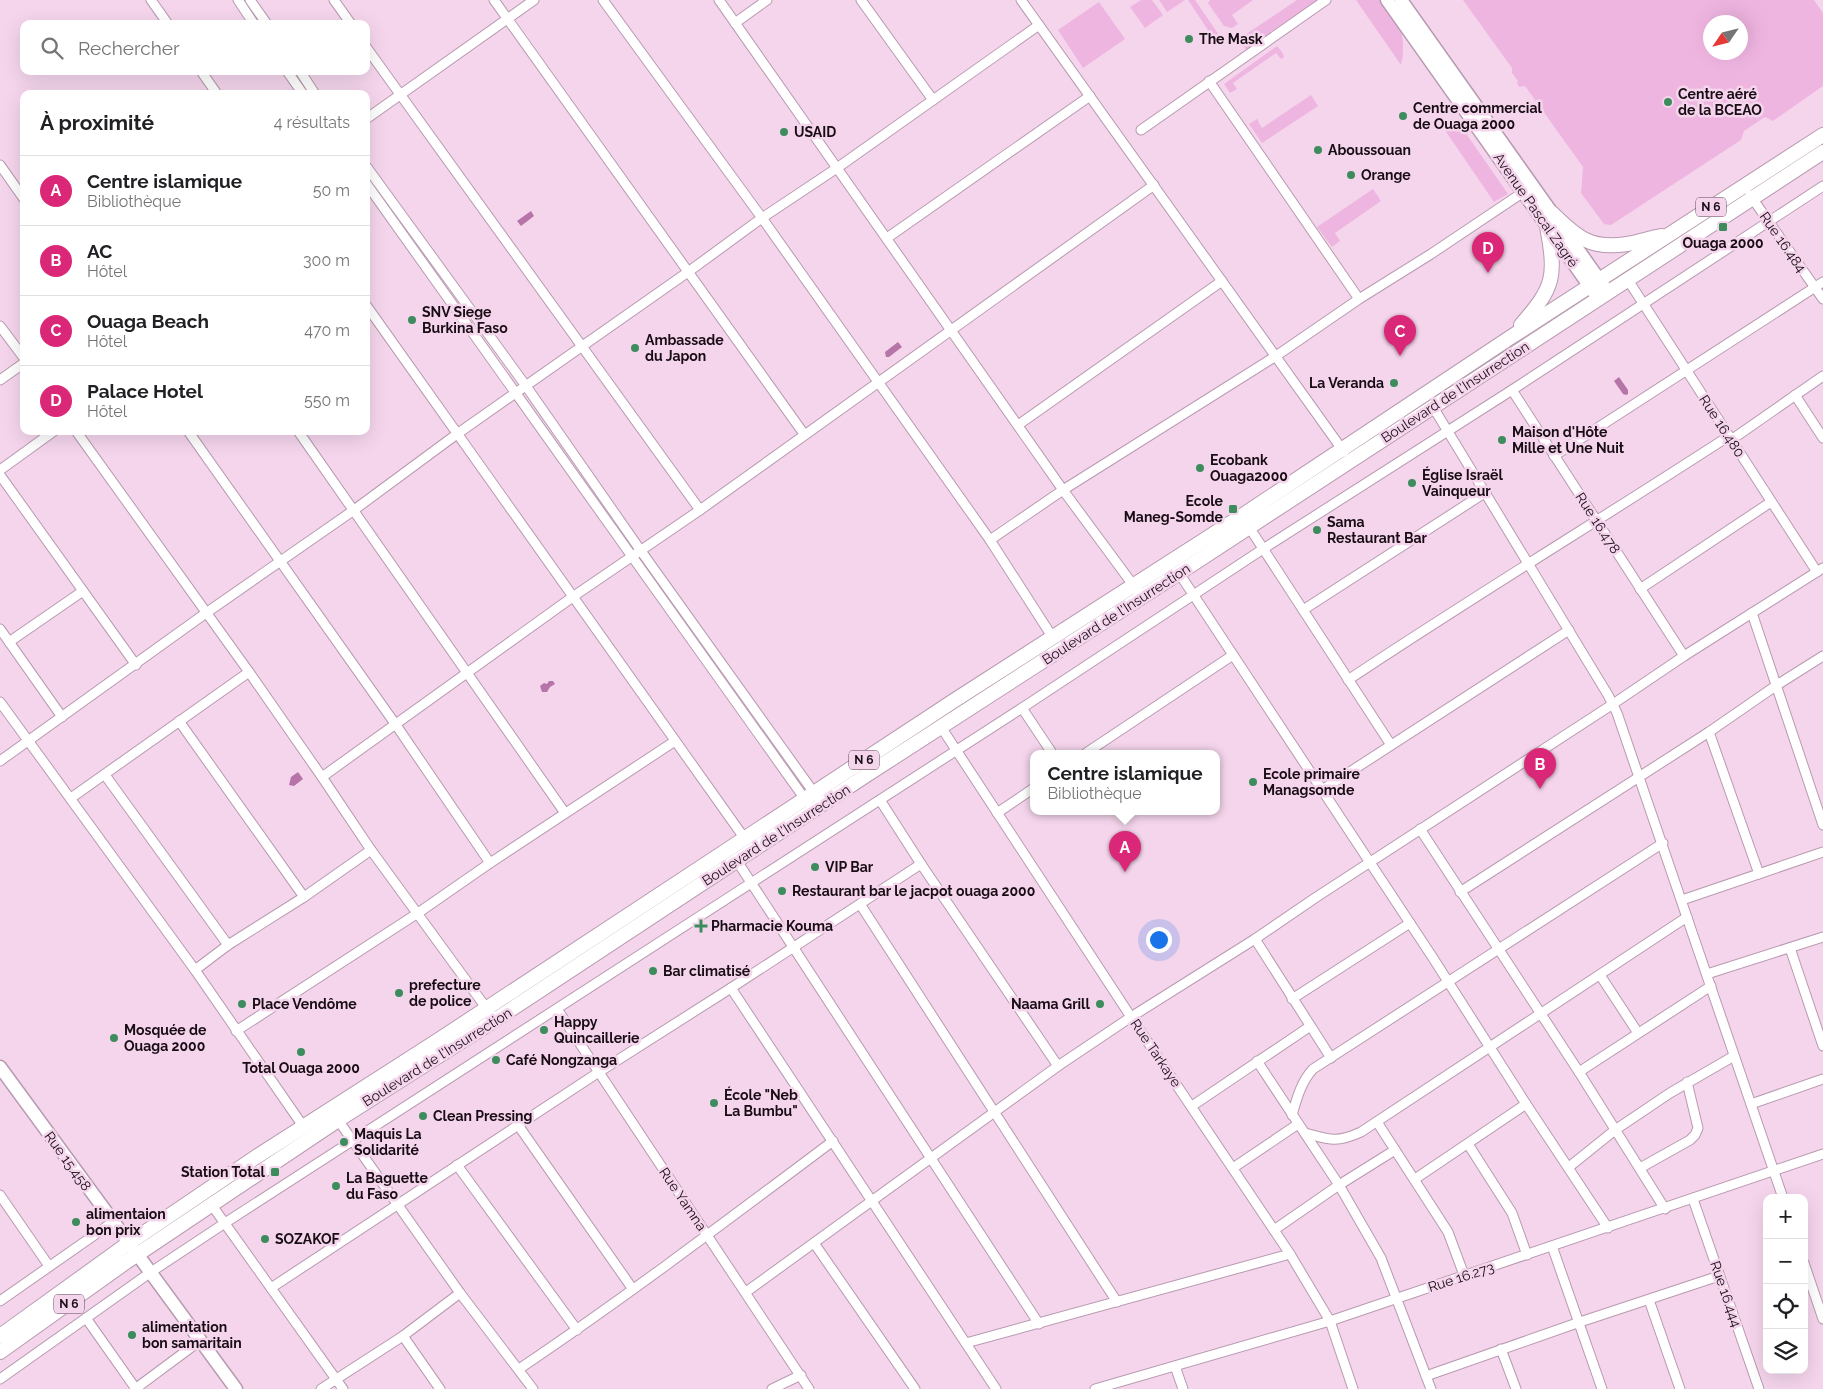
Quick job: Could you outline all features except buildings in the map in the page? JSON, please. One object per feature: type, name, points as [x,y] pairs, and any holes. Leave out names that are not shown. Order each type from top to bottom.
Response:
[{"type":"main road","name":"Avenue Pascal Zagré","points":[[1387,0],[1528,189],[1603,295]]},
{"type":"main road","name":"Avenue Pascal Zagré","points":[[1401,0],[1528,189]]},
{"type":"main road","name":"N 6","points":[[1595,283],[1823,135]]},
{"type":"main road","name":"N 6","points":[[1603,295],[1823,152]]},
{"type":"main road","points":[[1550,220],[1584,240],[1599,245],[1627,244],[1670,235]]},
{"type":"main road","points":[[1511,338],[1538,305],[1549,286],[1553,266],[1550,220]]},
{"type":"main road","name":"Boulevard de l'Insurrection","points":[[0,1352],[133,1249],[303,1126],[488,1008],[1053,638],[1138,591],[1179,573],[1249,527],[1346,455],[1511,338],[1595,283]]},
{"type":"main road","name":"Boulevard de l'Insurrection","points":[[0,1336],[133,1249],[211,1204],[495,1020],[941,727],[1138,591],[1346,455],[1433,407],[1603,295]]},
{"type":"main road","name":"Rue 15.458","points":[[0,1067],[236,1389]]},
{"type":"street","points":[[151,0],[165,20]]},
{"type":"street","points":[[238,0],[251,20]]},
{"type":"street","points":[[250,0],[263,20]]},
{"type":"street","points":[[334,0],[347,20]]},
{"type":"street","points":[[494,0],[804,434]]},
{"type":"street","points":[[370,116],[534,0]]},
{"type":"street","points":[[603,0],[762,218],[990,540],[1053,638]]},
{"type":"street","points":[[719,0],[1064,490],[1138,591]]},
{"type":"street","points":[[735,23],[767,0]]},
{"type":"street","points":[[862,0],[933,100]]},
{"type":"street","points":[[1022,0],[1346,455]]},
{"type":"street","points":[[1141,130],[1326,0]]},
{"type":"street","points":[[0,761],[206,613],[354,510],[457,434],[1039,25]]},
{"type":"street","points":[[370,53],[700,510]]},
{"type":"street","points":[[204,75],[214,90]]},
{"type":"street","points":[[290,75],[300,90]]},
{"type":"street","points":[[303,75],[312,90]]},
{"type":"street","points":[[1209,81],[1358,299]]},
{"type":"street","points":[[887,238],[1090,96]]},
{"type":"street","points":[[0,166],[20,194]]},
{"type":"street","points":[[370,172],[526,386],[818,808]]},
{"type":"street","points":[[322,777],[396,725],[466,672],[700,510],[951,328],[1154,185]]},
{"type":"street","name":"Rue 16.484","points":[[1743,186],[1768,223],[1819,284],[1823,299]]},
{"type":"street","points":[[0,1379],[151,1272],[225,1223],[956,751],[1193,594],[1512,390],[1823,186]]},
{"type":"street","points":[[990,540],[1064,490],[1276,356],[1358,299],[1431,254],[1528,189]]},
{"type":"street","points":[[370,190],[633,557],[810,796]]},
{"type":"street","name":"Rue 16.480","points":[[1628,280],[1771,502],[1820,570]]},
{"type":"street","points":[[1018,425],[1222,281]]},
{"type":"street","points":[[1554,456],[1819,284]]},
{"type":"street","points":[[370,311],[745,839]]},
{"type":"street","points":[[0,326],[20,353]]},
{"type":"street","points":[[0,380],[20,366]]},
{"type":"street","points":[[1348,680],[1444,616],[1730,438],[1823,376]]},
{"type":"street","name":"Rue 16.478","points":[[1512,390],[1684,656]]},
{"type":"street","points":[[1795,395],[1823,438]]},
{"type":"street","points":[[1433,407],[1613,704],[1663,844],[1782,1194]]},
{"type":"street","points":[[0,470],[48,435]]},
{"type":"street","points":[[79,435],[322,777],[371,850],[495,1020]]},
{"type":"street","points":[[191,435],[396,725],[490,863]]},
{"type":"street","points":[[301,435],[565,813]]},
{"type":"street","points":[[0,475],[136,665]]},
{"type":"street","points":[[1303,610],[1486,492]]},
{"type":"street","points":[[1640,589],[1771,502]]},
{"type":"street","points":[[1249,527],[1391,746]]},
{"type":"street","points":[[746,1292],[1058,1066],[1131,1017],[1255,939],[1369,862],[1684,656],[1820,570]]},
{"type":"street","points":[[1179,573],[1449,982],[1489,1047],[1608,1228]]},
{"type":"street","points":[[9,642],[83,591]]},
{"type":"street","points":[[1752,613],[1823,825]]},
{"type":"street","points":[[0,629],[62,717]]},
{"type":"street","points":[[1322,790],[1569,630]]},
{"type":"street","points":[[1090,750],[1233,655]]},
{"type":"street","points":[[1460,892],[1709,732],[1823,656]]},
{"type":"street","points":[[71,798],[248,672]]},
{"type":"street","points":[[0,702],[195,970],[303,1126]]},
{"type":"street","points":[[1022,708],[1050,750]]},
{"type":"street","points":[[179,721],[304,897]]},
{"type":"street","name":"Rue Tarkaye","points":[[941,727],[1131,1017],[1290,1254],[1330,1321],[1353,1389]]},
{"type":"street","points":[[1709,732],[1759,874]]},
{"type":"street","points":[[236,1031],[418,913],[490,863],[675,741]]},
{"type":"street","points":[[105,775],[228,946]]},
{"type":"street","points":[[997,813],[1030,791]]},
{"type":"street","points":[[880,800],[921,864],[1058,1066]]},
{"type":"street","points":[[1420,829],[1579,1072],[1665,1209]]},
{"type":"street","points":[[1292,1115],[1300,1089],[1308,1074],[1663,844]]},
{"type":"street","points":[[195,970],[371,850]]},
{"type":"street","points":[[1682,900],[1823,852]]},
{"type":"street","points":[[737,861],[1039,1324]]},
{"type":"street","points":[[271,1288],[599,1072],[921,864]]},
{"type":"street","points":[[860,904],[1117,1302]]},
{"type":"street","points":[[1305,1133],[1338,1140],[1348,1138],[1377,1122],[1687,917]]},
{"type":"street","points":[[1292,999],[1410,923]]},
{"type":"street","points":[[1707,974],[1823,937]]},
{"type":"street","points":[[1255,939],[1309,1027],[1331,1058]]},
{"type":"street","points":[[1790,948],[1823,1046]]},
{"type":"street","points":[[1600,975],[1638,1033]]},
{"type":"street","points":[[1579,1072],[1711,986]]},
{"type":"street","points":[[731,988],[996,1389]]},
{"type":"street","name":"Rue Yamna","points":[[557,1009],[809,1389]]},
{"type":"street","points":[[1192,1106],[1309,1027]]},
{"type":"street","points":[[1569,1168],[1615,1130],[1687,1082],[1734,1056]]},
{"type":"street","points":[[1258,1061],[1339,1185],[1381,1258],[1431,1389]]},
{"type":"street","points":[[1751,1104],[1823,1079]]},
{"type":"street","points":[[1640,1168],[1690,1140],[1695,1135],[1698,1128],[1687,1082]]},
{"type":"street","points":[[1414,1179],[1526,1104]]},
{"type":"street","points":[[338,1120],[460,1293],[533,1389]]},
{"type":"street","points":[[1377,1122],[1448,1232],[1464,1275]]},
{"type":"street","points":[[1233,1168],[1298,1124]]},
{"type":"street","points":[[518,1125],[632,1288]]},
{"type":"street","points":[[519,1369],[577,1330],[632,1288],[708,1235],[833,1140]]},
{"type":"street","points":[[1468,1144],[1510,1209],[1527,1254]]},
{"type":"street","points":[[1274,1230],[1339,1185],[1395,1150]]},
{"type":"street","name":"Rue 16.273","points":[[1096,1389],[1330,1321],[1823,1154]]},
{"type":"street","points":[[457,1165],[577,1330]]},
{"type":"street","points":[[1,1199],[49,1266]]},
{"type":"street","name":"Rue 16.444","points":[[1693,1199],[1759,1389]]},
{"type":"street","points":[[211,1204],[343,1389]]},
{"type":"street","points":[[0,1301],[113,1222]]},
{"type":"street","points":[[814,1242],[914,1389]]},
{"type":"street","points":[[1552,1246],[1602,1389]]},
{"type":"street","points":[[966,1343],[1290,1254]]},
{"type":"street","points":[[1808,1275],[1823,1319]]},
{"type":"street","points":[[1426,1376],[1719,1276]]},
{"type":"street","points":[[321,1389],[403,1336],[460,1293]]},
{"type":"street","points":[[1649,1300],[1680,1389]]},
{"type":"street","points":[[86,1318],[136,1389],[201,1340]]},
{"type":"street","points":[[403,1336],[440,1389]]},
{"type":"street","points":[[1502,1349],[1516,1389]]},
{"type":"street","points":[[1175,1366],[1183,1389]]},
{"type":"street","points":[[772,1389],[800,1375]]},
{"type":"shaded area","points":[[1141,0],[1152,0],[1163,15],[1145,28],[1130,7]]},
{"type":"shaded area","points":[[1159,0],[1185,0],[1167,12]]},
{"type":"shaded area","points":[[1188,0],[1195,0],[1223,41],[1218,45]]},
{"type":"shaded area","points":[[1210,0],[1253,0],[1232,15],[1238,24],[1232,28],[1224,26],[1208,3]]},
{"type":"shaded area","points":[[1297,0],[1321,0],[1247,51],[1239,39]]},
{"type":"shaded area","points":[[1356,0],[1395,0],[1403,41],[1401,65]]},
{"type":"shaded area","name":"Centre aéré de la BCEAO","points":[[1463,0],[1814,0],[1823,13],[1823,86],[1773,121],[1765,117],[1744,131],[1741,140],[1611,225],[1604,224],[1581,193],[1583,167],[1525,86],[1519,87],[1518,81],[1512,73],[1512,68]]},
{"type":"shaded area","points":[[1099,2],[1125,39],[1083,68],[1058,30]]},
{"type":"shaded area","points":[[1277,46],[1284,57],[1281,59],[1276,53],[1233,83],[1237,89],[1230,93],[1224,84]]},
{"type":"shaded area","points":[[1311,95],[1318,106],[1262,143],[1249,124],[1257,119],[1262,128]]},
{"type":"shaded area","points":[[1440,123],[1463,129],[1508,194],[1494,202]]},
{"type":"shaded area","points":[[1373,189],[1381,201],[1335,233],[1340,241],[1332,247],[1317,227]]},
{"type":"shaded area","points":[[531,211],[534,216],[521,226],[517,221]]},
{"type":"shaded area","points":[[898,342],[902,347],[889,357],[886,357],[885,352]]},
{"type":"shaded area","points":[[1619,377],[1628,390],[1626,395],[1623,394],[1614,381]]},
{"type":"shaded area","points":[[549,681],[553,681],[555,684],[547,692],[542,692],[540,686],[544,683],[547,684]]},
{"type":"shaded area","points":[[298,772],[303,779],[294,786],[289,785],[291,777]]},
{"type":"place","name":"The Mask","points":[[1189,39]]},
{"type":"place","name":"Centre aéré de la BCEAO","points":[[1668,102]]},
{"type":"place","name":"Centre commercial de Ouaga 2000","points":[[1403,116]]},
{"type":"place","name":"USAID","points":[[784,132]]},
{"type":"place","name":"Aboussouan","points":[[1318,150]]},
{"type":"place","name":"Orange","points":[[1351,175]]},
{"type":"place","name":"Ouaga 2000","points":[[1723,227]]},
{"type":"place","name":"Palace Hotel","points":[[1488,273]]},
{"type":"place","name":"SNV Siege Burkina Faso","points":[[412,320]]},
{"type":"place","name":"Ambassade du Japon","points":[[635,348]]},
{"type":"place","name":"Ouaga Beach","points":[[1400,356]]},
{"type":"place","name":"La Veranda","points":[[1394,383]]},
{"type":"place","name":"Maison d'Hôte Mille et Une Nuit","points":[[1502,440]]},
{"type":"place","name":"Ecobank Ouaga2000","points":[[1200,468]]},
{"type":"place","name":"Église Israël Vainqueur","points":[[1412,483]]},
{"type":"place","name":"Ecole Maneg-Somde","points":[[1233,509]]},
{"type":"place","name":"Sama Restaurant Bar","points":[[1317,530]]},
{"type":"place","name":"Ecole primaire Managsomde","points":[[1253,782]]},
{"type":"place","name":"AC","points":[[1540,789]]},
{"type":"place","name":"VIP Bar","points":[[815,867]]},
{"type":"place","name":"Centre islamique","points":[[1125,872]]},
{"type":"place","name":"Restaurant bar le jacpot ouaga 2000","points":[[782,891]]},
{"type":"place","name":"Pharmacie Kouma","points":[[701,926]]},
{"type":"place","name":"Bar climatisé","points":[[653,971]]},
{"type":"place","name":"prefecture de police","points":[[399,993]]},
{"type":"place","name":"Place Vendôme","points":[[242,1004]]},
{"type":"place","name":"Naama Grill","points":[[1100,1004]]},
{"type":"place","name":"Happy Quincaillerie","points":[[544,1030]]},
{"type":"place","name":"Mosquée de Ouaga 2000","points":[[114,1038]]},
{"type":"place","name":"Total Ouaga 2000","points":[[301,1052]]},
{"type":"place","name":"Café Nongzanga","points":[[496,1060]]},
{"type":"place","name":"École \"Neb La Bumbu\"","points":[[714,1103]]},
{"type":"place","name":"Clean Pressing","points":[[423,1116]]},
{"type":"place","name":"Maquis La Solidarité","points":[[344,1142]]},
{"type":"place","name":"Station Total","points":[[275,1172]]},
{"type":"place","name":"La Baguette du Faso","points":[[336,1186]]},
{"type":"place","name":"alimentaion bon prix","points":[[76,1222]]},
{"type":"place","name":"SOZAKOF","points":[[265,1239]]},
{"type":"place","name":"alimentation bon samaritain","points":[[132,1335]]}]
